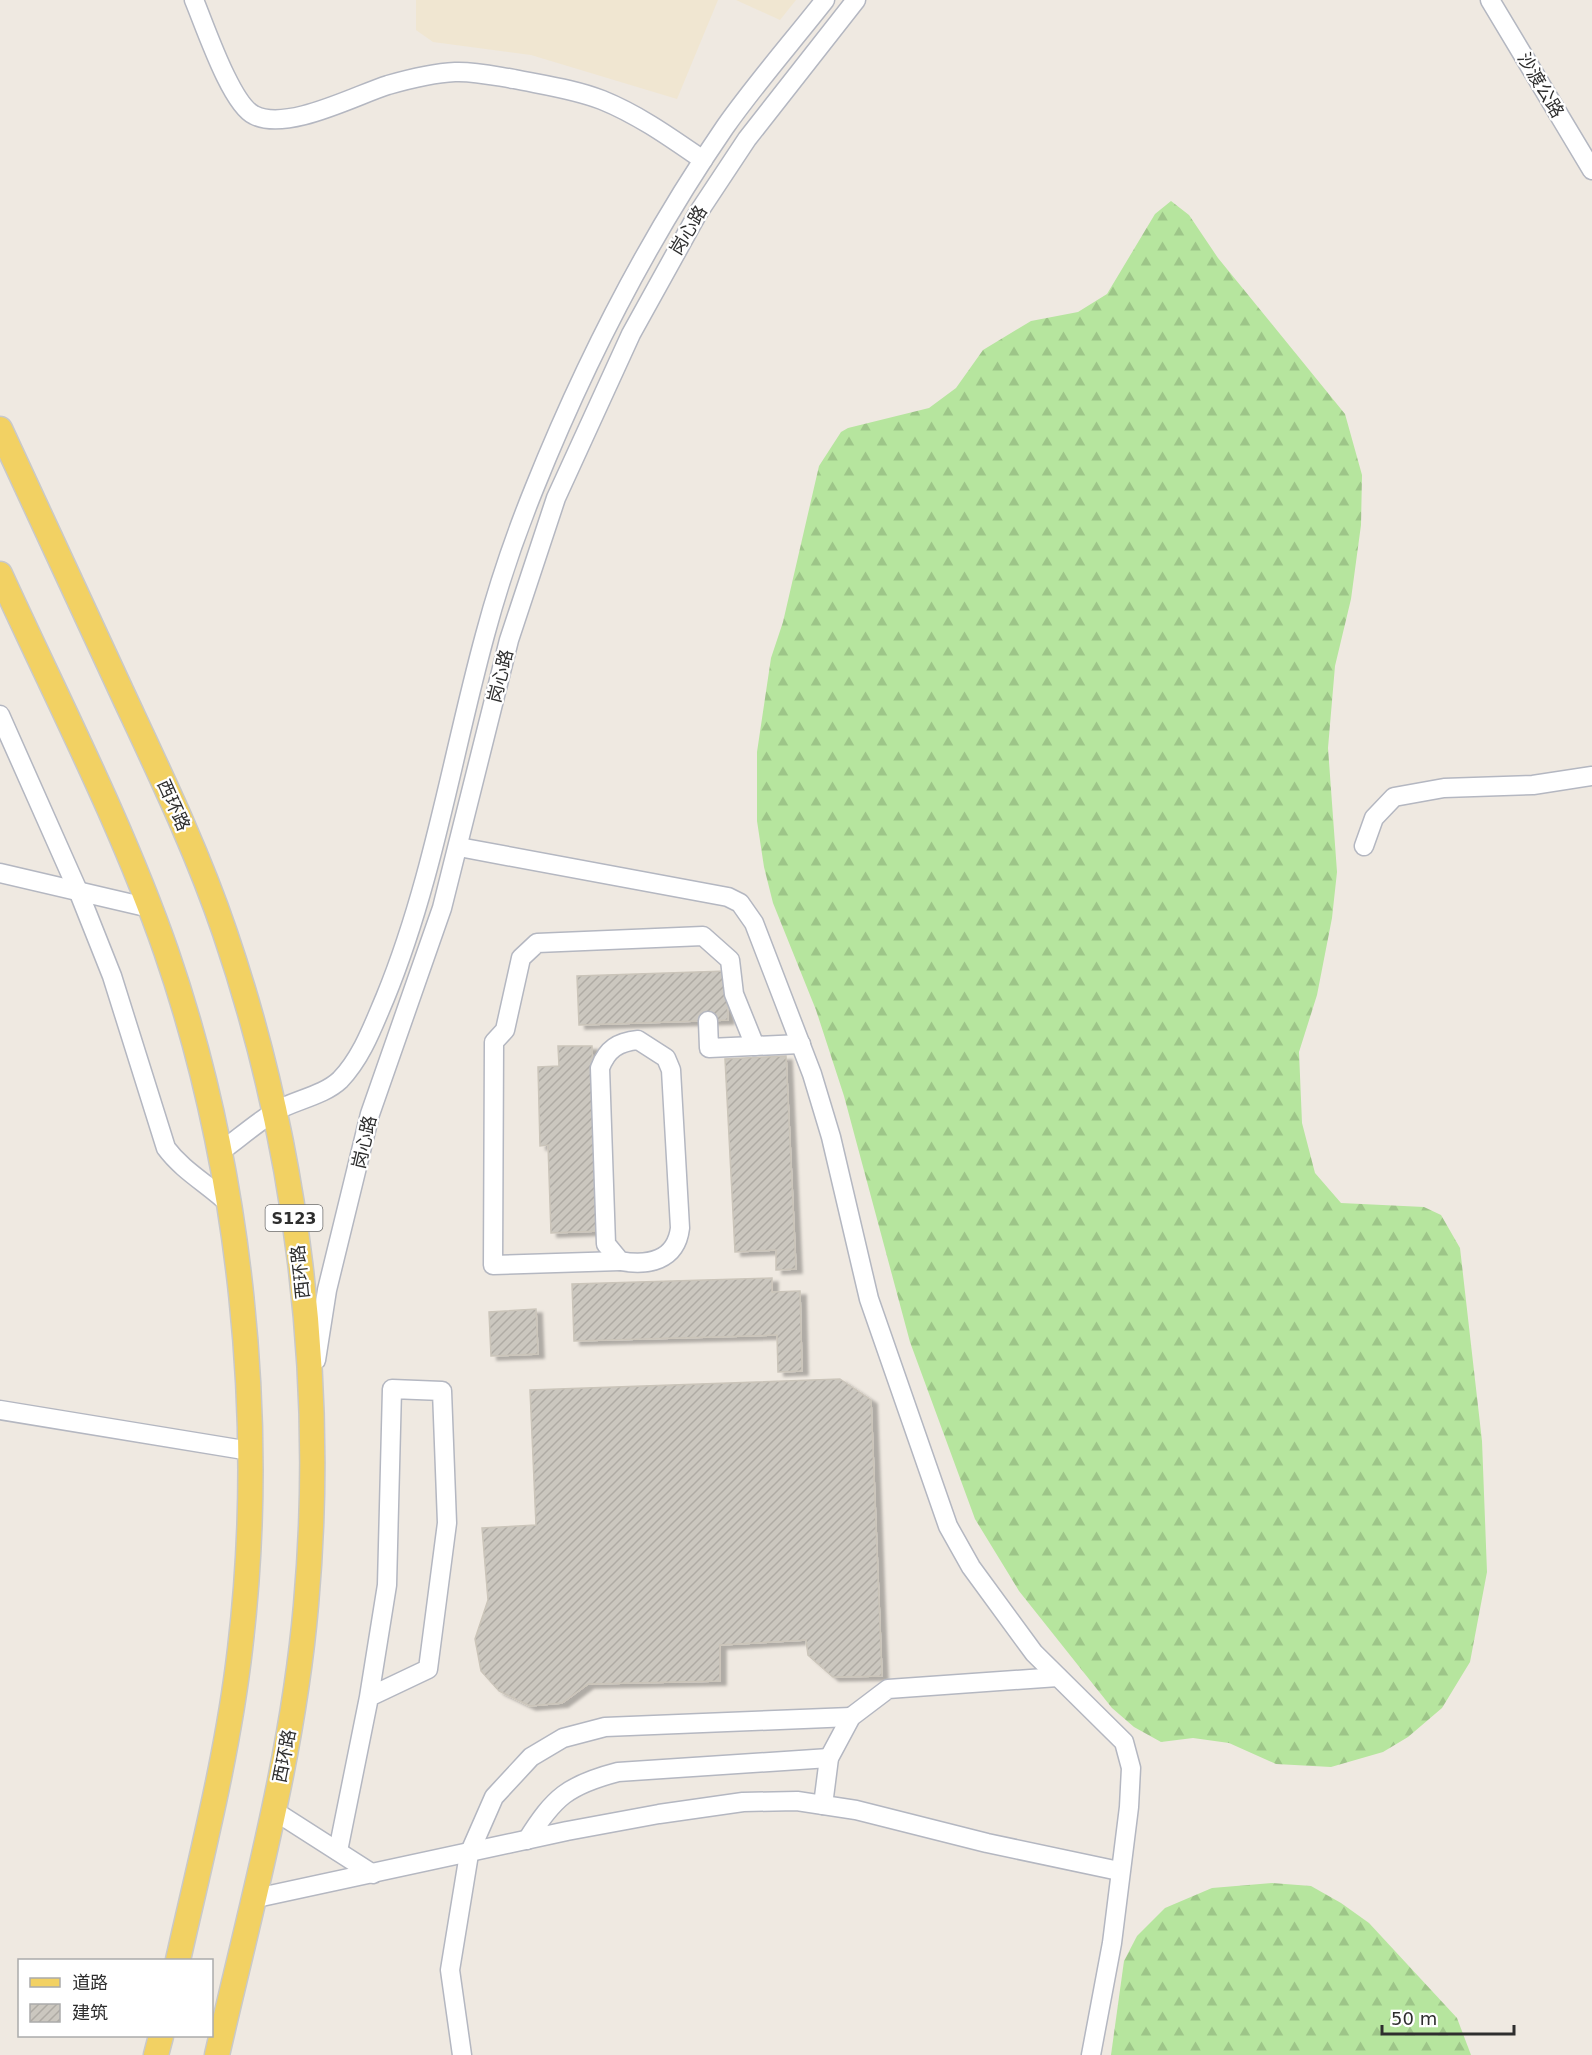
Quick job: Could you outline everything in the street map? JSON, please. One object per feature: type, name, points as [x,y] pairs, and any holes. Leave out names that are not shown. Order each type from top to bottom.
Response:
[{"type":"main road","name":"西环路","points":[[0,429],[171,798],[208,886],[250,1010],[275,1112],[299,1261],[311,1422],[311,1514],[306,1606],[293,1714],[218,2055]]},
{"type":"main road","points":[[0,574],[114,823],[150,908],[193,1038],[220,1152],[229,1204],[243,1327],[250,1450],[249,1556],[240,1652],[223,1756],[178,1959]]},
{"type":"main road","points":[[156,2055],[161,2037]]},
{"type":"street","points":[[194,0],[238,103],[254,115],[267,119],[310,114],[387,85],[456,72],[476,74],[560,88],[601,100],[657,129],[704,160]]},
{"type":"street","name":"岗心路","points":[[220,1152],[275,1112],[332,1086],[351,1066],[367,1041],[394,974],[419,901],[485,633],[534,489],[578,388],[640,264],[704,160],[727,124],[825,0]]},
{"type":"street","name":"岗心路","points":[[311,1422],[317,1349],[327,1290],[370,1114],[442,908],[459,848],[509,640],[556,498],[600,398],[661,275],[698,213],[747,139],[856,0]]},
{"type":"street","name":"沙渡公路","points":[[1490,0],[1592,171]]},
{"type":"street","points":[[0,715],[79,893],[112,976],[166,1148],[177,1163],[212,1187],[229,1204]]},
{"type":"street","points":[[1364,846],[1374,818],[1394,797],[1444,788],[1533,785],[1592,776]]},
{"type":"street","points":[[459,848],[728,897],[740,903],[754,923],[801,1044],[831,1137],[869,1299],[941,1508],[971,1567],[1034,1653],[1124,1742],[1131,1768],[1129,1807],[1119,1871],[1112,1943],[1091,2055]]},
{"type":"street","points":[[0,873],[150,908]]},
{"type":"street","points":[[620,1261],[606,1244],[600,1068],[604,1057],[611,1049],[622,1042],[638,1040],[666,1058],[672,1070],[680,1228],[679,1239],[672,1250],[658,1260],[641,1265],[620,1261],[493,1265],[494,1042],[505,1030],[521,958],[537,943],[703,936],[730,960],[734,994],[755,1046]]},
{"type":"street","points":[[708,1021],[709,1048],[801,1044]]},
{"type":"street","points":[[338,1851],[369,1697],[387,1585],[392,1389],[442,1391],[447,1523],[428,1670],[369,1697]]},
{"type":"street","points":[[0,1410],[250,1450]]},
{"type":"street","points":[[823,1805],[830,1758],[851,1717],[888,1689],[1058,1677]]},
{"type":"street","points":[[462,2055],[450,1970],[469,1854],[494,1797],[531,1757],[563,1738],[605,1727],[851,1717]]},
{"type":"street","points":[[527,1840],[546,1809],[567,1790],[595,1778],[618,1772],[830,1758]]},
{"type":"street","points":[[252,1899],[658,1814],[742,1802],[798,1801],[823,1805],[1119,1871]]},
{"type":"street","points":[[273,1810],[373,1874]]},
{"type":"shaded area","points":[[416,0],[718,0],[677,99],[531,55],[433,42],[416,30]]},
{"type":"shaded area","points":[[736,0],[796,0],[780,20]]},
{"type":"green space","points":[[1171,201],[1189,215],[1218,258],[1345,414],[1362,475],[1361,525],[1351,599],[1335,666],[1328,748],[1337,872],[1332,918],[1317,995],[1299,1052],[1302,1123],[1315,1173],[1341,1203],[1424,1207],[1441,1215],[1460,1248],[1482,1441],[1487,1572],[1470,1662],[1442,1708],[1408,1737],[1383,1752],[1331,1767],[1276,1764],[1229,1743],[1193,1738],[1161,1742],[1134,1727],[1112,1708],[1019,1591],[975,1519],[910,1342],[844,1096],[816,1010],[773,903],[764,867],[757,821],[757,752],[771,658],[783,622],[819,466],[841,432],[848,428],[929,408],[956,388],[983,350],[1031,321],[1078,312],[1107,294],[1155,214]]},
{"type":"green space","points":[[1272,1883],[1311,1886],[1341,1903],[1369,1923],[1457,2018],[1471,2055],[1111,2055],[1124,1961],[1137,1936],[1165,1908],[1212,1888]]},
{"type":"building","points":[[726,971],[728,1020],[579,1025],[577,976]]},
{"type":"building","points":[[558,1046],[592,1046],[598,1231],[551,1233],[548,1145],[540,1146],[538,1067],[559,1066]]},
{"type":"building","points":[[786,1056],[796,1269],[776,1270],[776,1250],[735,1252],[725,1059]]},
{"type":"building","points":[[772,1278],[772,1292],[800,1291],[802,1371],[778,1372],[777,1335],[574,1341],[572,1284]]},
{"type":"building","points":[[536,1309],[538,1354],[491,1356],[489,1312]]},
{"type":"building","points":[[840,1379],[871,1400],[882,1676],[833,1677],[808,1655],[806,1640],[720,1645],[720,1681],[588,1684],[562,1703],[530,1706],[499,1691],[481,1671],[475,1639],[488,1600],[482,1528],[536,1525],[530,1390]]}]
